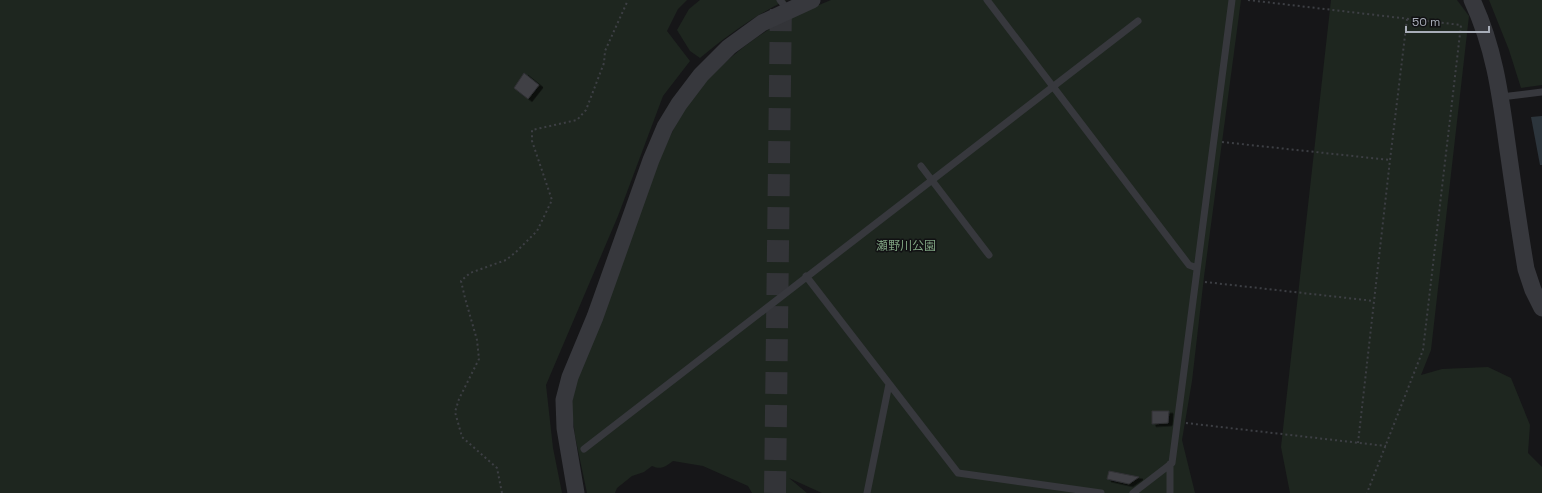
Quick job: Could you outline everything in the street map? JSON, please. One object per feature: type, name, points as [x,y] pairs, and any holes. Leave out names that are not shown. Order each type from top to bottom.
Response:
[{"type":"street","points":[[576,493],[565,428],[564,400],[568,383],[595,317],[651,160],[665,127],[679,104],[701,75],[729,47],[784,5],[812,0]]},
{"type":"street","points":[[1472,0],[1492,51],[1501,97],[1526,270],[1533,290],[1542,308]]},
{"type":"lane","points":[[987,0],[1188,265],[1197,268]]},
{"type":"lane","points":[[1170,493],[1170,464],[1177,422],[1232,0]]},
{"type":"lane","points":[[584,449],[1138,21]]},
{"type":"lane","points":[[1501,97],[1542,92]]},
{"type":"lane","points":[[921,166],[988,255]]},
{"type":"lane","points":[[806,276],[958,473],[1101,493]]},
{"type":"lane","points":[[867,493],[889,384]]},
{"type":"lane","points":[[1133,493],[1170,464]]},
{"type":"path","points":[[502,493],[497,468],[462,436],[455,412],[459,399],[479,359],[477,340],[461,281],[470,273],[506,260],[537,231],[552,200],[532,141],[532,130],[577,120],[586,110],[604,63],[605,51],[628,0]]},
{"type":"path","points":[[1248,0],[1461,25],[1423,350],[1367,493]]},
{"type":"path","points":[[1358,443],[1407,19]]},
{"type":"path","points":[[1214,142],[1390,160]]},
{"type":"path","points":[[1195,281],[1374,301]]},
{"type":"path","points":[[1177,422],[1386,446]]},
{"type":"green space","points":[[0,0],[687,0],[678,9],[667,31],[690,61],[663,96],[618,216],[546,385],[553,448],[562,493],[0,493]]},
{"type":"green space","points":[[700,0],[787,0],[742,26],[700,58],[690,51],[677,30],[689,9]]},
{"type":"green space","name":"瀬野川公園","points":[[831,0],[1241,0],[1204,277],[1192,381],[1182,440],[1195,493],[822,493],[789,478],[807,493],[752,493],[748,486],[703,466],[673,461],[663,467],[658,468],[652,466],[644,472],[632,476],[617,488],[615,493],[587,493],[575,436],[571,405],[580,368],[660,158],[674,128],[686,106],[700,88],[710,77],[746,45],[795,15]]},
{"type":"green space","points":[[1331,0],[1457,0],[1469,16],[1431,350],[1421,375],[1442,369],[1488,367],[1511,378],[1530,425],[1528,453],[1542,467],[1542,493],[1290,493],[1281,447]]},
{"type":"green space","points":[[1489,0],[1542,0],[1542,85],[1521,88],[1509,50]]},
{"type":"shaded area","points":[[1542,116],[1542,165],[1540,165],[1531,117]]},
{"type":"building","points":[[524,73],[539,85],[528,99],[514,88]]},
{"type":"building","points":[[1152,411],[1169,411],[1168,423],[1152,424]]},
{"type":"building","points":[[1109,471],[1139,477],[1129,484],[1107,479]]},
{"type":"tunnel","points":[[775,493],[781,0]]}]
